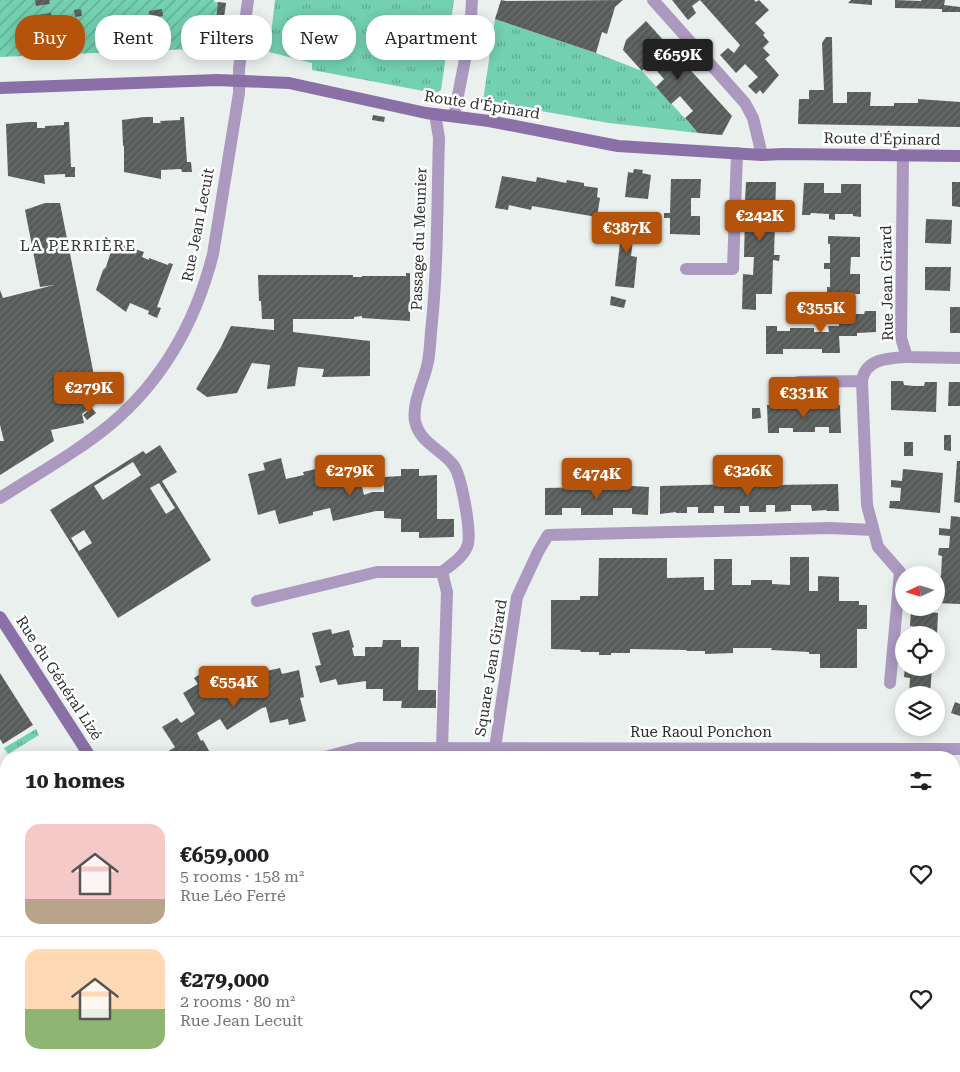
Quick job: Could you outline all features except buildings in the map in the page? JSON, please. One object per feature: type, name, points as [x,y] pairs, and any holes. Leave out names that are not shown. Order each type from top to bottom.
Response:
[{"type":"main road","name":"Route d'Épinard","points":[[0,88],[184,80],[239,80],[289,83],[436,114],[489,121],[618,146],[762,155],[960,156]]},
{"type":"main road","name":"Rue du Général Lizé","points":[[0,617],[86,751]]},
{"type":"street","name":"Rue Jean Lecuit","points":[[0,498],[90,440],[146,390],[175,349],[198,303],[213,254],[238,100],[248,0]]},
{"type":"street","points":[[454,116],[470,34],[472,0]]},
{"type":"street","points":[[653,0],[745,103],[752,118],[762,155]]},
{"type":"street","name":"Passage du Meunier","points":[[436,114],[438,138],[435,300],[428,364],[414,407],[415,421],[419,434],[454,466],[469,526],[468,546],[458,559],[442,572]]},
{"type":"street","points":[[686,269],[733,269],[737,152]]},
{"type":"street","name":"Rue Jean Girard","points":[[903,155],[901,338],[907,357],[960,358]]},
{"type":"street","points":[[890,683],[900,572],[878,547],[867,505],[862,381],[863,372],[871,365],[882,360],[907,357]]},
{"type":"street","points":[[798,382],[862,381]]},
{"type":"street","name":"Square Jean Girard","points":[[495,748],[517,597],[548,535],[830,528],[873,530]]},
{"type":"street","points":[[257,601],[377,572],[442,572],[447,592],[442,748]]},
{"type":"street","name":"Rue Raoul Ponchon","points":[[348,751],[359,748],[960,749]]},
{"type":"green space","points":[[0,0],[214,0],[214,2],[226,3],[224,15],[181,15],[181,49],[171,50],[171,15],[95,15],[95,53],[85,53],[85,15],[15,15],[15,56],[0,57]]},
{"type":"green space","points":[[275,0],[454,0],[452,15],[366,15],[366,60],[445,60],[441,90],[438,92],[429,92],[312,70],[312,63],[300,60],[356,60],[356,15],[282,15],[282,55],[272,53],[272,26]]},
{"type":"green space","points":[[322,10],[337,15],[320,15]]},
{"type":"green space","points":[[495,19],[596,53],[642,71],[698,133],[609,123],[483,101],[489,60],[495,60]]},
{"type":"green space","points":[[356,21],[362,23],[356,42]]},
{"type":"green space","points":[[36,729],[39,735],[13,751],[6,751],[4,748]]},
{"type":"district","name":"LA PERRIÈRE","points":[[78,245]]}]
